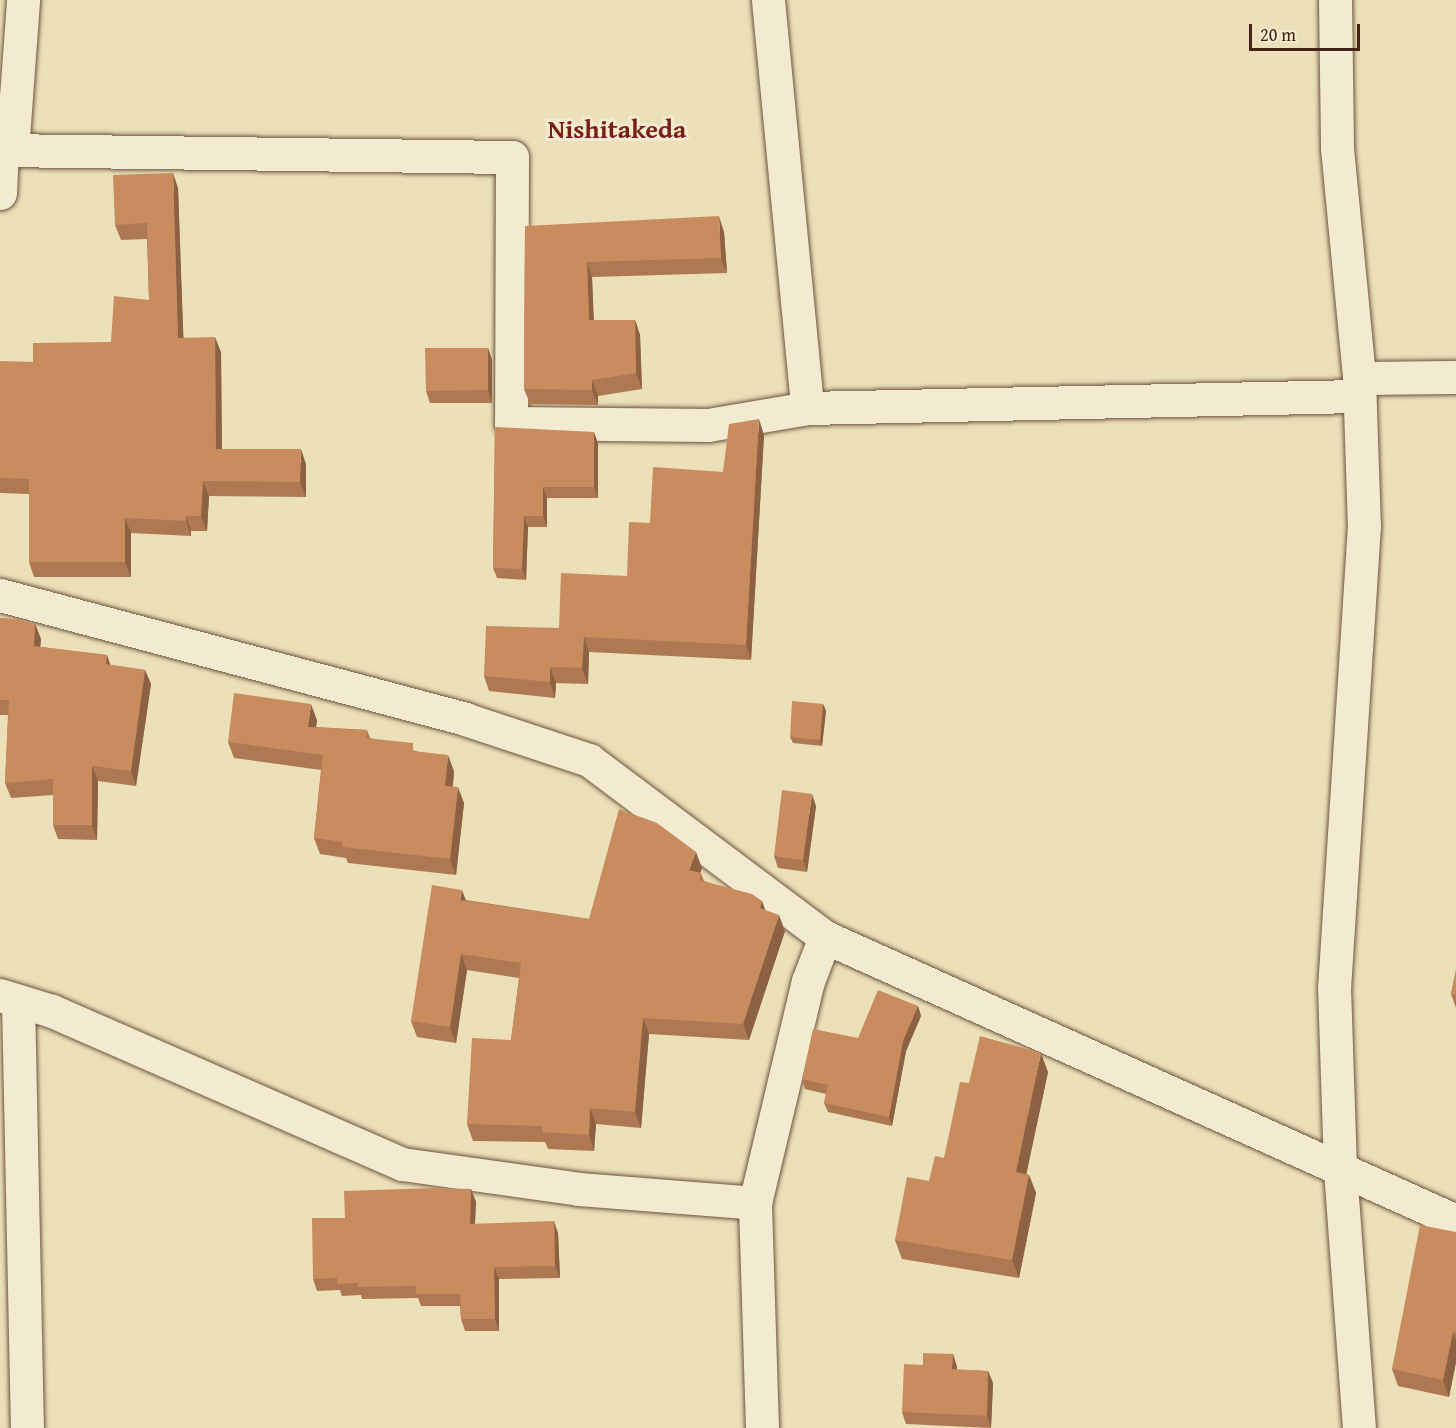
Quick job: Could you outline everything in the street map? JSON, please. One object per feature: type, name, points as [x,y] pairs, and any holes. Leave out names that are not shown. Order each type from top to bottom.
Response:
[{"type":"street","points":[[12,151],[23,0]]},
{"type":"street","points":[[768,0],[807,408]]},
{"type":"street","points":[[1335,0],[1337,148],[1358,387],[1364,525],[1334,987],[1340,1170],[1359,1428]]},
{"type":"street","points":[[0,193],[2,150],[512,157],[511,423],[708,425],[807,408],[1358,387],[1456,377]]},
{"type":"street","points":[[0,595],[465,719],[589,760],[825,937],[975,1000],[1340,1170],[1456,1221]]},
{"type":"street","points":[[762,1428],[755,1203],[808,981],[825,937]]},
{"type":"street","points":[[27,1428],[9,998],[309,1119],[402,1164],[579,1189],[755,1203]]},
{"type":"building","points":[[173,173],[178,338],[215,337],[216,449],[301,449],[300,482],[203,481],[201,516],[186,516],[186,521],[125,518],[125,562],[29,562],[29,479],[0,478],[0,361],[33,362],[33,343],[111,342],[114,296],[149,300],[147,223],[115,225],[113,175]]},
{"type":"building","points":[[719,216],[721,258],[587,262],[589,320],[635,320],[636,373],[592,380],[592,390],[524,389],[525,226]]},
{"type":"building","points":[[425,348],[488,348],[488,390],[426,391]]},
{"type":"building","points":[[759,419],[746,645],[584,637],[582,668],[550,667],[550,682],[484,676],[486,626],[559,628],[561,573],[627,576],[629,522],[650,523],[653,467],[723,472],[729,424]]},
{"type":"building","points":[[495,427],[594,432],[594,487],[543,487],[543,516],[524,516],[522,569],[493,568]]},
{"type":"building","points":[[0,618],[17,619],[35,624],[34,646],[107,655],[106,664],[145,670],[131,771],[92,766],[92,825],[53,825],[53,779],[5,783],[9,700],[0,700]]},
{"type":"building","points":[[234,693],[311,704],[308,727],[367,730],[366,738],[413,743],[413,751],[448,755],[445,786],[458,787],[450,859],[342,847],[343,842],[314,838],[323,755],[228,742]]},
{"type":"building","points":[[792,701],[823,704],[820,740],[790,737]]},
{"type":"building","points":[[782,790],[812,794],[803,860],[774,856]]},
{"type":"building","points":[[619,809],[657,823],[696,852],[689,870],[701,873],[699,880],[752,894],[762,901],[760,908],[779,915],[743,1024],[643,1018],[635,1112],[590,1108],[589,1135],[542,1132],[542,1126],[467,1124],[472,1038],[511,1040],[521,963],[461,954],[450,1027],[411,1021],[432,885],[462,890],[460,900],[589,919]]},
{"type":"building","points":[[1456,970],[1456,995],[1451,994]]},
{"type":"building","points":[[878,990],[918,1006],[903,1041],[889,1117],[824,1103],[828,1085],[802,1079],[813,1029],[858,1038]]},
{"type":"building","points":[[980,1036],[1041,1053],[1016,1172],[1029,1175],[1012,1260],[895,1240],[907,1177],[929,1181],[935,1156],[944,1158],[960,1082],[969,1083]]},
{"type":"building","points":[[471,1189],[470,1224],[554,1221],[555,1266],[494,1267],[495,1319],[461,1319],[460,1294],[416,1294],[416,1286],[358,1287],[358,1283],[337,1284],[337,1278],[313,1279],[312,1218],[345,1218],[344,1191]]},
{"type":"building","points":[[1420,1225],[1456,1232],[1456,1332],[1453,1332],[1443,1380],[1392,1369]]},
{"type":"building","points":[[923,1353],[953,1354],[952,1369],[988,1371],[987,1416],[902,1412],[904,1364],[923,1365]]},
{"type":"district","name":"Nishitakeda","points":[[617,129]]}]
